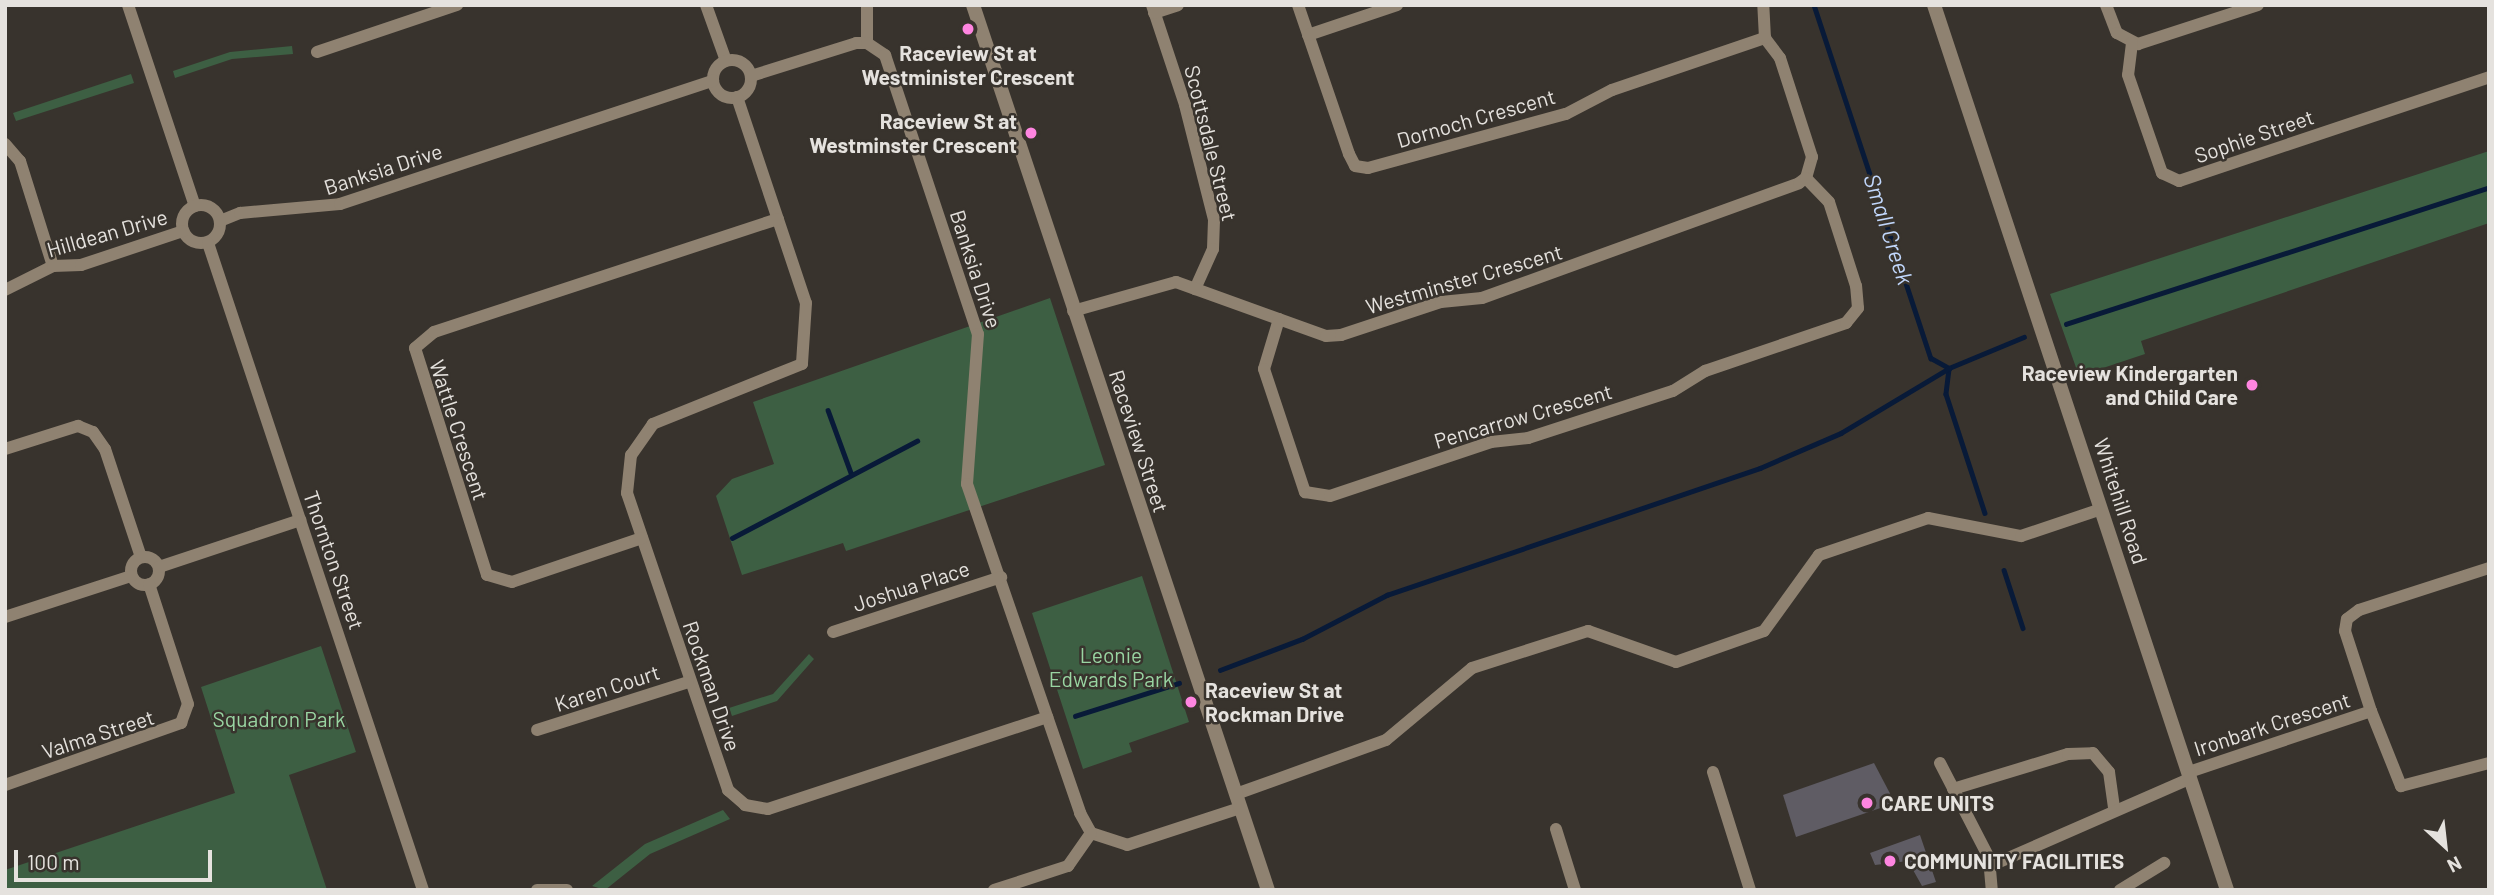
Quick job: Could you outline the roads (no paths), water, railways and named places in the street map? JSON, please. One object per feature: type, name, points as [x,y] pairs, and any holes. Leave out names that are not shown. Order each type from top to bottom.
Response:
[{"type":"street","points":[[128,5],[195,206]]},
{"type":"street","points":[[317,52],[457,5]]},
{"type":"street","points":[[706,5],[726,61]]},
{"type":"street","points":[[751,76],[867,43],[867,5]]},
{"type":"street","name":"Raceview Street","points":[[973,5],[1268,890]]},
{"type":"street","points":[[1153,9],[1178,5]]},
{"type":"street","name":"Dornoch Crescent","points":[[1298,5],[1349,154],[1355,166],[1368,169],[1462,138],[1504,134],[1553,118],[1612,90],[1765,38]]},
{"type":"street","points":[[1308,35],[1397,5]]},
{"type":"street","points":[[1763,5],[1765,38],[1780,58],[1812,157],[1806,178]]},
{"type":"street","name":"Whitehill Road","points":[[1934,5],[2227,890]]},
{"type":"street","points":[[2106,5],[2117,33],[2132,43],[2258,5]]},
{"type":"street","name":"Scottsdale Street","points":[[1153,9],[1214,220],[1213,249],[1195,289]]},
{"type":"street","name":"Banksia Drive","points":[[867,43],[885,55],[978,334],[967,484],[1047,717]]},
{"type":"street","name":"Sophie Street","points":[[2132,43],[2128,75],[2162,173],[2179,181],[2489,77]]},
{"type":"street","points":[[726,61],[745,65],[751,76],[749,87],[737,97],[719,93],[713,81],[716,68],[726,61]]},
{"type":"street","name":"Banksia Drive","points":[[220,220],[240,213],[340,204],[713,81]]},
{"type":"street","name":"Rockman Drive","points":[[737,97],[806,303],[802,364],[653,424],[631,455],[627,493],[688,682],[728,790],[745,805],[768,809],[1047,717]]},
{"type":"street","points":[[5,144],[20,161],[53,266]]},
{"type":"street","name":"Westminster Crescent","points":[[1073,311],[1162,282],[1195,289],[1326,336],[1341,335],[1441,302],[1482,298],[1617,253],[1661,229],[1806,178]]},
{"type":"street","name":"Pencarrow Crescent","points":[[1279,319],[1264,369],[1305,492],[1330,496],[1491,442],[1528,438],[1673,391],[1705,371],[1846,324],[1858,308],[1856,286],[1829,202],[1806,178]]},
{"type":"street","points":[[195,206],[211,208],[220,220],[219,232],[208,243],[190,240],[183,231],[183,219],[195,206]]},
{"type":"street","name":"Wattle Crescent","points":[[642,538],[512,582],[487,575],[415,348],[434,332],[778,219]]},
{"type":"street","name":"Hilldean Drive","points":[[5,290],[53,266],[81,265],[183,231]]},
{"type":"street","name":"Thornton Street","points":[[208,243],[424,890]]},
{"type":"street","points":[[5,449],[68,427],[93,432],[105,449],[141,557]]},
{"type":"street","points":[[1091,833],[1127,845],[1238,801],[1385,740],[1472,668],[1588,631],[1676,662],[1764,631],[1819,555],[1928,518],[2021,536],[2101,509]]},
{"type":"street","points":[[5,617],[131,576],[149,584],[159,567],[300,520]]},
{"type":"street","points":[[131,576],[132,565],[141,557],[150,557],[159,567]]},
{"type":"street","name":"Ironbark Crescent","points":[[1990,866],[2114,807],[2190,775],[2371,711],[2345,631],[2347,619],[2360,610],[2489,568]]},
{"type":"street","name":"Joshua Place","points":[[833,632],[1001,577]]},
{"type":"street","name":"Valma Street","points":[[5,785],[181,723],[188,704],[149,584]]},
{"type":"street","name":"Karen Court","points":[[537,730],[688,682]]},
{"type":"street","points":[[2371,711],[2401,786],[2415,786],[2489,763]]},
{"type":"street","points":[[1047,717],[1091,833]]},
{"type":"street","points":[[1953,789],[2068,754],[2093,753],[2109,772],[2114,807]]},
{"type":"street","points":[[1940,763],[1990,866],[1992,890]]},
{"type":"street","points":[[1713,772],[1750,890]]},
{"type":"street","points":[[1556,828],[1575,890]]},
{"type":"street","points":[[994,890],[1068,866],[1091,833]]},
{"type":"street","points":[[2120,890],[2164,863]]},
{"type":"street","points":[[537,890],[567,890]]},
{"type":"waterway","name":"Small Creek","points":[[1814,5],[1931,358],[1949,368],[2024,337]]},
{"type":"waterway","name":"Small Creek","points":[[2066,324],[2489,187]]},
{"type":"waterway","points":[[1220,670],[1302,639],[1387,595],[1760,468],[1841,433],[1949,368]]},
{"type":"waterway","points":[[1949,369],[1946,394],[1985,513]]},
{"type":"waterway","points":[[828,410],[851,473]]},
{"type":"waterway","points":[[732,538],[917,441]]},
{"type":"waterway","points":[[2004,570],[2023,628]]},
{"type":"waterway","points":[[1075,716],[1179,683]]},
{"type":"place","name":"Raceview St at Westminister Crescent","points":[[968,29]]},
{"type":"place","name":"Raceview St at Westminster Crescent","points":[[1031,133]]},
{"type":"place","name":"Raceview Kindergarten and Child Care","points":[[2252,385]]},
{"type":"place","name":"Raceview St at Rockman Drive","points":[[1191,702]]},
{"type":"place","name":"CARE UNITS","points":[[1867,803]]},
{"type":"place","name":"COMMUNITY FACILITIES","points":[[1890,861]]},
{"type":"park label","name":"Leonie Edwards Park","points":[[1111,667]]},
{"type":"park label","name":"Squadron Park","points":[[279,719]]}]
